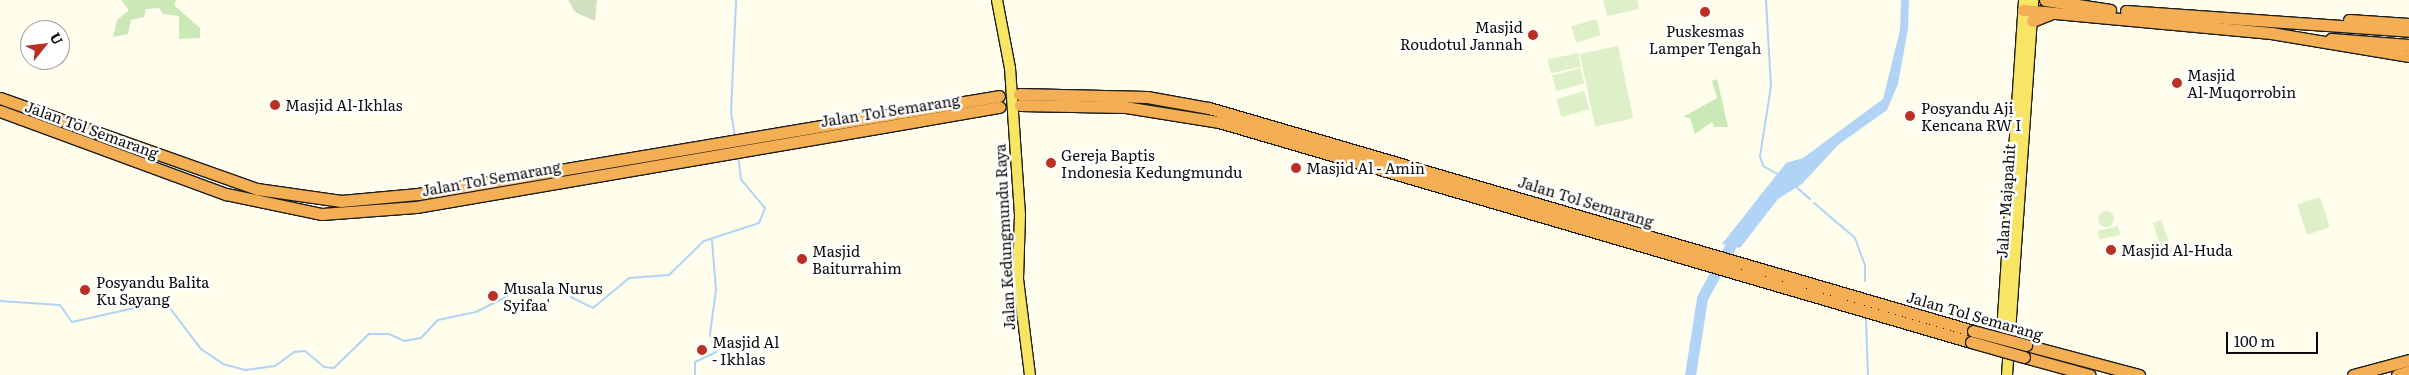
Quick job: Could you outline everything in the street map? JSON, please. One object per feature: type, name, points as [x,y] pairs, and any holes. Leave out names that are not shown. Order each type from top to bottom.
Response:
[{"type":"highway","points":[[2045,0],[2061,5],[2299,37],[2409,56]]},
{"type":"highway","points":[[2029,9],[2061,5],[2409,31]]},
{"type":"highway","points":[[2303,23],[2362,20],[2409,24]]},
{"type":"highway","points":[[2299,37],[2409,45]]},
{"type":"highway","name":"Jalan Tol Semarang","points":[[0,98],[257,189],[326,201],[418,194],[718,141],[999,102],[756,149],[389,211],[322,214],[226,194],[0,111]]},
{"type":"highway","name":"Jalan Tol Semarang","points":[[1019,100],[1125,107],[1219,122],[1686,252],[1763,268],[1972,336]]},
{"type":"highway","name":"Jalan Tol Semarang","points":[[1686,252],[1759,280],[2025,351],[2139,375]]},
{"type":"highway","name":"Jalan Tol Semarang","points":[[2025,351],[2090,375]]},
{"type":"highway","points":[[2353,375],[2409,360]]},
{"type":"highway","points":[[2397,375],[2409,371]]},
{"type":"main road","points":[[991,0],[1000,26],[1010,126]]},
{"type":"main road","points":[[997,0],[1007,40],[1010,126]]},
{"type":"main road","name":"Jalan Majapahit","points":[[2000,375],[2029,9]]},
{"type":"main road","name":"Jalan Majapahit","points":[[2006,375],[2029,9]]},
{"type":"main road","name":"Jalan Kedungmundu Raya","points":[[1010,126],[1016,329],[1024,375]]},
{"type":"main road","name":"Jalan Kedungmundu Raya","points":[[1010,126],[1020,215],[1018,279],[1030,375]]},
{"type":"green space","points":[[121,0],[176,0],[174,5],[200,28],[200,38],[179,39],[179,16],[163,14],[159,8],[146,9],[144,17],[131,20],[128,34],[113,37],[117,20],[129,10]]},
{"type":"green space","points":[[568,0],[597,0],[595,21],[575,12]]},
{"type":"green space","points":[[1603,0],[1637,0],[1639,9],[1607,16]]},
{"type":"green space","points":[[1596,19],[1601,35],[1576,43],[1571,27]]},
{"type":"green space","points":[[1618,46],[1633,118],[1595,126],[1580,54]]},
{"type":"green space","points":[[1578,53],[1581,67],[1551,73],[1548,59]]},
{"type":"green space","points":[[1580,68],[1584,83],[1556,91],[1552,76]]},
{"type":"green space","points":[[1717,79],[1728,127],[1714,127],[1712,122],[1695,134],[1690,118],[1683,117],[1717,98],[1712,81]]},
{"type":"green space","points":[[1584,91],[1589,109],[1561,117],[1556,99]]},
{"type":"green space","points":[[2320,197],[2330,227],[2307,235],[2297,204]]},
{"type":"green space","points":[[2103,211],[2109,211],[2114,216],[2112,225],[2103,227],[2098,222],[2098,216]]},
{"type":"green space","points":[[2161,220],[2172,251],[2164,254],[2153,223]]},
{"type":"green space","points":[[2118,226],[2120,235],[2100,239],[2098,231]]},
{"type":"water","points":[[1901,0],[1909,0],[1908,29],[1898,84],[1887,110],[1838,145],[1802,184],[1778,199],[1740,248],[1722,244],[1786,163],[1803,158],[1883,99],[1900,30]]},
{"type":"waterway","points":[[735,137],[731,112],[736,0]]},
{"type":"waterway","points":[[1766,0],[1771,86],[1760,156],[1763,166],[1781,176]]},
{"type":"waterway","points":[[0,301],[60,305],[72,322],[143,306],[169,307],[201,349],[223,364],[246,370],[275,366],[294,352],[305,351],[324,367],[334,368],[369,334],[389,334],[404,341],[421,338],[438,320],[476,312],[524,288],[553,288],[593,308],[629,278],[669,275],[704,241],[759,223],[765,208],[741,179],[738,156]]},
{"type":"waterway","points":[[1795,186],[1810,199]]},
{"type":"waterway","points":[[1814,203],[1855,238],[1865,265],[1865,281]]},
{"type":"waterway","points":[[1690,375],[1702,298],[1738,232]]},
{"type":"waterway","points":[[695,375],[695,362],[716,352],[710,334],[716,290],[712,240]]},
{"type":"waterway","points":[[1866,318],[1868,375]]},
{"type":"place","name":"Puskesmas Lamper Tengah","points":[[1705,12]]},
{"type":"place","name":"Masjid Roudotul Jannah","points":[[1533,35]]},
{"type":"place","name":"Masjid Al-Muqorrobin","points":[[2177,83]]},
{"type":"place","name":"Masjid Al-Ikhlas","points":[[275,105]]},
{"type":"place","name":"Posyandu Aji Kencana RW I","points":[[1910,116]]},
{"type":"place","name":"Gereja Baptis Indonesia Kedungmundu","points":[[1051,163]]},
{"type":"place","name":"Masjid Al - Amin","points":[[1296,168]]},
{"type":"place","name":"Masjid Al-Huda","points":[[2111,250]]},
{"type":"place","name":"Masjid Baiturrahim","points":[[802,259]]},
{"type":"place","name":"Posyandu Balita Ku Sayang","points":[[85,290]]},
{"type":"place","name":"Musala Nurus Syifaa'","points":[[493,296]]},
{"type":"place","name":"Masjid Al - Ikhlas","points":[[702,350]]}]
